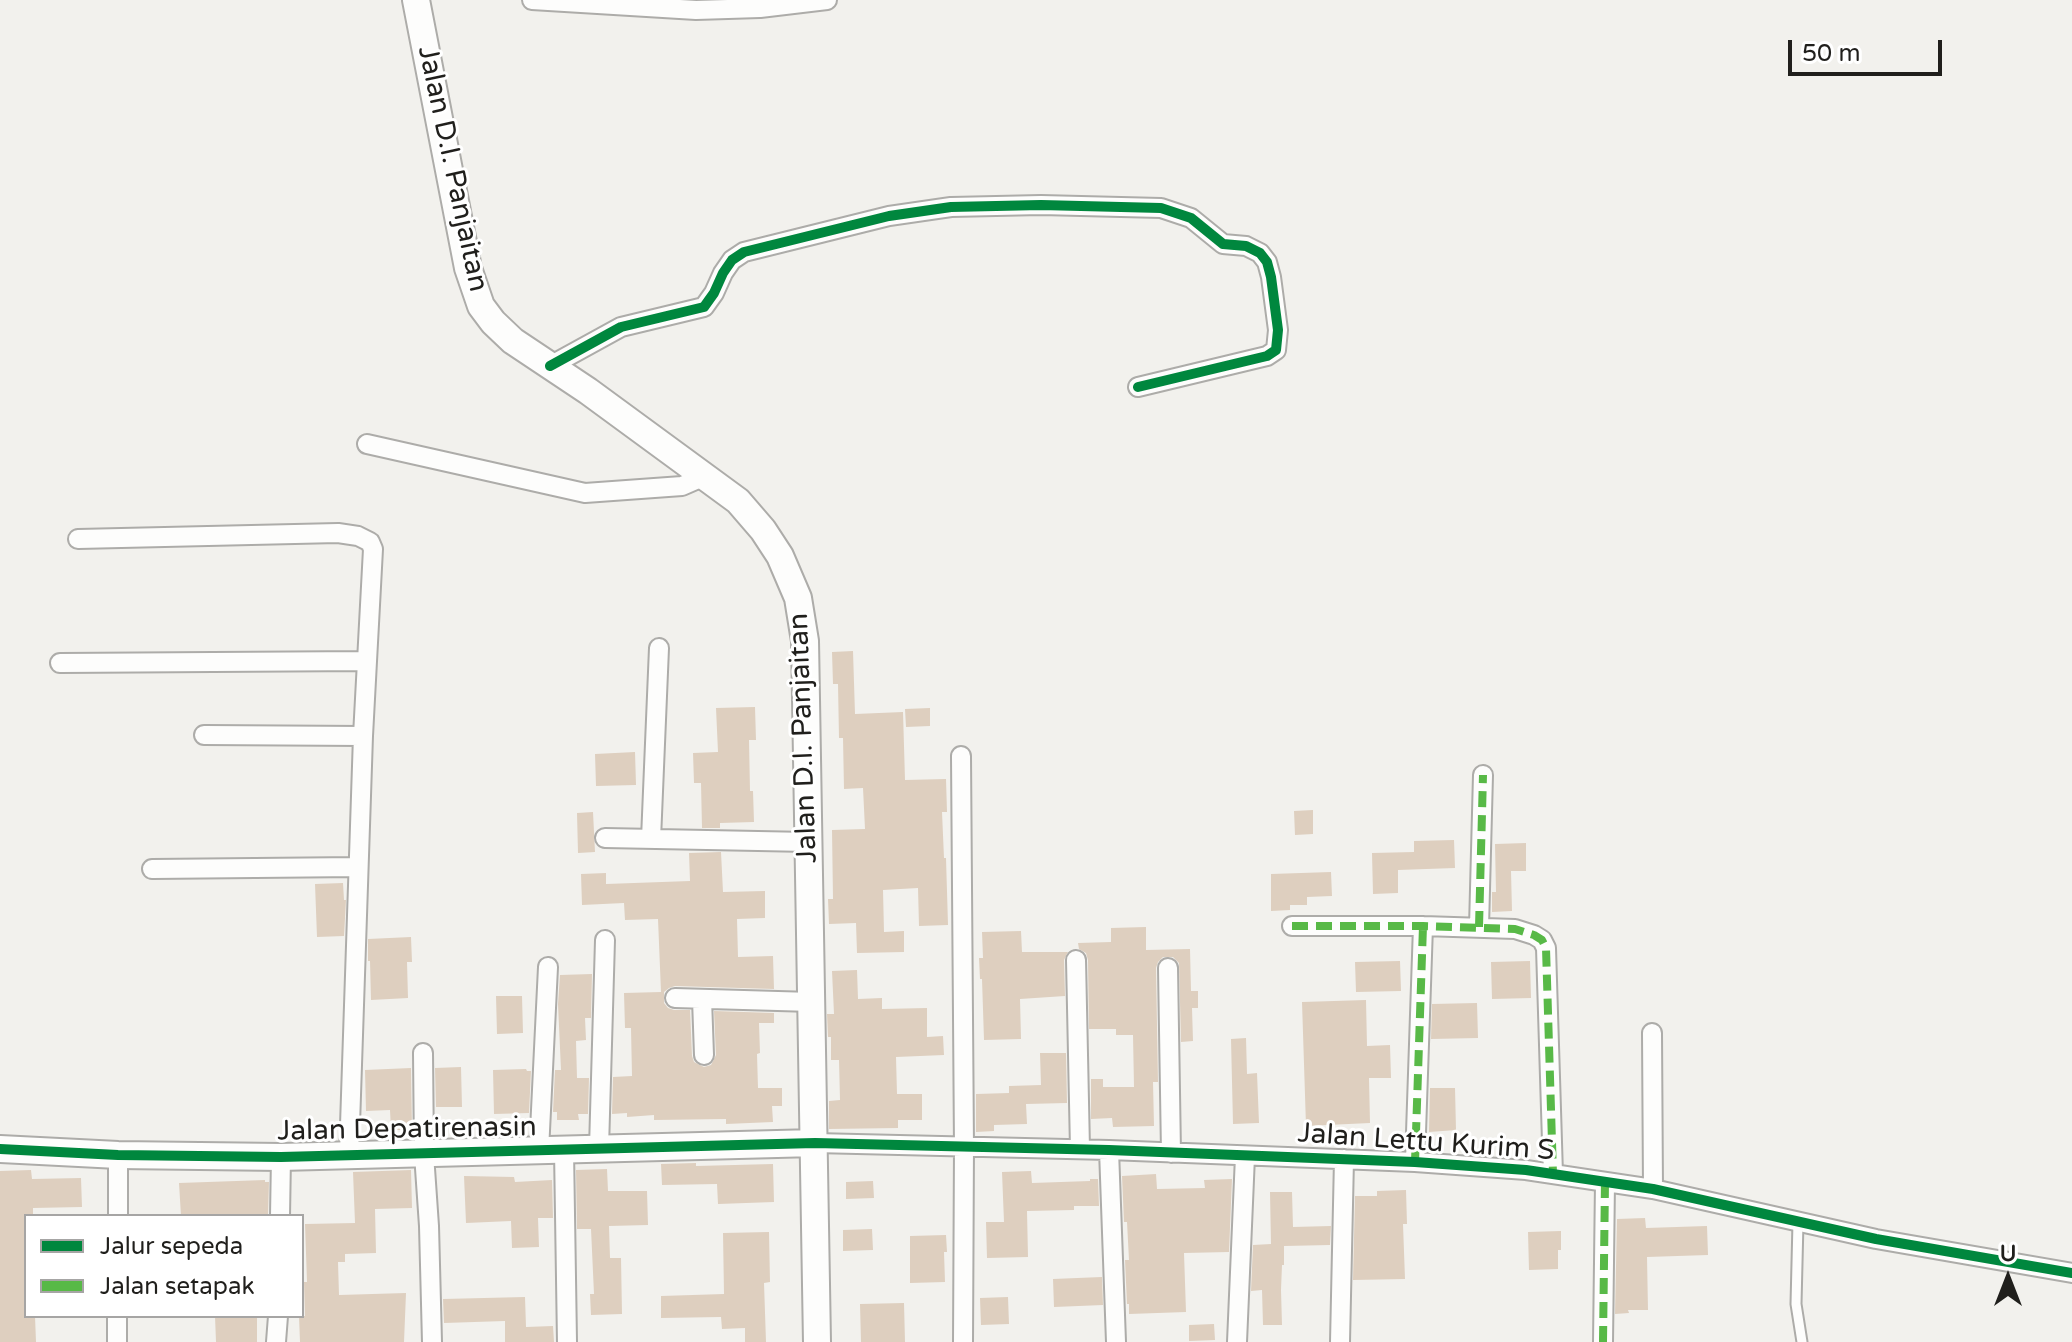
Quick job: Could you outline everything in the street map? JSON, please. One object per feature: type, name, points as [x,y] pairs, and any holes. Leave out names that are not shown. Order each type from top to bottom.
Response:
[{"type":"main road","name":"Jalan D.I. Panjaitan","points":[[416,0],[468,268],[481,306],[513,341],[588,391],[738,501],[780,556],[798,598],[805,641],[817,1342]]},
{"type":"main road","name":"Jalan Depatirenasin","points":[[0,1149],[118,1155],[281,1157],[815,1143]]},
{"type":"street","points":[[532,0],[696,10],[760,8],[827,0]]},
{"type":"street","points":[[550,366],[621,327],[704,307],[732,260],[744,252],[889,216],[966,207],[1161,208],[1191,218],[1223,244],[1246,246],[1260,253],[1267,262],[1271,277],[1278,330],[1276,350],[1267,356],[1138,387]]},
{"type":"street","points":[[367,444],[585,493],[682,486],[705,476]]},
{"type":"street","points":[[78,539],[338,533],[358,536],[370,542],[373,549],[363,736],[349,1155]]},
{"type":"street","points":[[651,839],[659,648]]},
{"type":"street","points":[[60,663],[366,661]]},
{"type":"street","points":[[204,735],[363,736]]},
{"type":"street","points":[[961,756],[963,1342]]},
{"type":"street","points":[[1479,927],[1483,775]]},
{"type":"street","points":[[605,838],[809,842]]},
{"type":"street","points":[[152,869],[358,867]]},
{"type":"street","points":[[1292,926],[1515,929],[1542,940],[1546,948],[1553,1174]]},
{"type":"street","points":[[1415,1162],[1423,926]]},
{"type":"street","points":[[599,1148],[605,940]]},
{"type":"street","points":[[1076,960],[1080,1149]]},
{"type":"street","points":[[548,967],[552,1151],[567,1342]]},
{"type":"street","points":[[1168,968],[1171,1153]]},
{"type":"street","points":[[675,998],[812,1002]]},
{"type":"street","points":[[702,999],[704,1055]]},
{"type":"street","points":[[1652,1033],[1653,1189]]},
{"type":"street","points":[[423,1053],[432,1342]]},
{"type":"street","name":"Jalan Lettu Kurim S","points":[[815,1143],[1344,1159],[1553,1174],[1653,1189],[1876,1239],[2072,1273]]},
{"type":"street","points":[[1109,1150],[1116,1342]]},
{"type":"street","points":[[118,1155],[118,1214]]},
{"type":"street","points":[[1237,1342],[1245,1156]]},
{"type":"street","points":[[280,1214],[281,1157]]},
{"type":"street","points":[[1340,1342],[1344,1159]]},
{"type":"street","points":[[1603,1342],[1605,1182]]},
{"type":"street","points":[[117,1318],[117,1342]]},
{"type":"street","points":[[276,1342],[278,1318]]},
{"type":"lane","points":[[1798,1222],[1796,1304],[1802,1342]]},
{"type":"building","points":[[853,651],[855,714],[903,712],[905,780],[946,779],[947,812],[942,812],[948,925],[919,926],[918,888],[883,890],[884,932],[904,931],[904,952],[857,953],[856,923],[829,924],[828,899],[833,899],[832,830],[865,829],[863,788],[844,789],[838,684],[833,684],[832,652]]},
{"type":"building","points":[[755,707],[756,740],[749,740],[754,822],[720,823],[720,828],[702,828],[701,783],[694,783],[693,753],[718,752],[716,708]]},
{"type":"building","points":[[930,708],[930,726],[906,727],[905,709]]},
{"type":"building","points":[[635,752],[636,785],[596,786],[595,754]]},
{"type":"building","points":[[1313,810],[1313,834],[1295,835],[1294,811]]},
{"type":"building","points":[[593,812],[595,852],[578,853],[577,813]]},
{"type":"building","points":[[1454,840],[1455,868],[1398,870],[1398,893],[1373,894],[1372,853],[1414,852],[1414,841]]},
{"type":"building","points":[[1526,843],[1526,871],[1511,871],[1512,911],[1492,912],[1492,892],[1496,892],[1495,844]]},
{"type":"building","points":[[721,852],[723,892],[765,891],[765,918],[737,919],[738,957],[773,956],[774,989],[675,986],[664,992],[664,1003],[674,1010],[690,1010],[692,1056],[694,1062],[704,1067],[711,1065],[716,1055],[714,1011],[774,1013],[774,1023],[759,1023],[758,1088],[782,1088],[782,1106],[772,1106],[773,1122],[726,1124],[726,1119],[654,1120],[654,1115],[627,1117],[627,1113],[612,1114],[613,1077],[632,1076],[631,1028],[625,1028],[624,993],[661,992],[658,919],[625,920],[624,903],[582,905],[581,874],[606,873],[606,884],[690,881],[689,853]]},
{"type":"building","points":[[1331,872],[1332,896],[1307,897],[1307,905],[1290,905],[1290,910],[1271,911],[1271,874]]},
{"type":"building","points":[[343,883],[346,900],[344,936],[317,937],[315,884]]},
{"type":"building","points":[[1146,927],[1146,950],[1190,949],[1191,991],[1198,991],[1198,1008],[1192,1008],[1193,1041],[1181,1042],[1179,963],[1173,957],[1163,957],[1156,968],[1158,1082],[1153,1082],[1154,1126],[1113,1127],[1112,1118],[1091,1119],[1091,1079],[1103,1079],[1103,1087],[1134,1087],[1133,1035],[1116,1035],[1116,1029],[1089,1029],[1088,960],[1078,943],[1111,942],[1111,928]]},
{"type":"building","points":[[1021,931],[1022,952],[1068,952],[1064,960],[1065,996],[1020,999],[1021,1039],[984,1040],[979,958],[983,958],[982,932]]},
{"type":"building","points":[[411,937],[412,962],[407,962],[408,998],[371,1000],[368,939]]},
{"type":"building","points":[[1400,961],[1401,991],[1356,992],[1355,962]]},
{"type":"building","points":[[1530,961],[1531,998],[1492,999],[1491,962]]},
{"type":"building","points":[[857,970],[858,999],[882,998],[882,1009],[927,1008],[927,1037],[943,1036],[944,1055],[896,1057],[897,1094],[922,1094],[922,1120],[898,1120],[898,1128],[829,1129],[829,1101],[840,1100],[839,1060],[831,1060],[831,1037],[828,1037],[827,1014],[834,1014],[832,971]]},
{"type":"building","points":[[592,974],[591,1018],[585,1018],[586,1040],[576,1041],[577,1078],[589,1078],[588,1114],[578,1114],[579,1120],[557,1120],[557,1112],[553,1112],[555,1070],[561,1070],[560,975]]},
{"type":"building","points":[[496,996],[522,996],[523,1033],[497,1034]]},
{"type":"building","points":[[1366,1000],[1367,1046],[1390,1045],[1391,1078],[1369,1078],[1370,1123],[1306,1126],[1302,1002]]},
{"type":"building","points":[[1477,1003],[1478,1038],[1431,1039],[1432,1004]]},
{"type":"building","points":[[1246,1038],[1247,1074],[1257,1073],[1259,1123],[1233,1124],[1231,1039]]},
{"type":"building","points":[[1040,1053],[1066,1053],[1067,1103],[1026,1104],[1027,1124],[994,1125],[994,1131],[976,1132],[976,1094],[1009,1093],[1009,1086],[1041,1085]]},
{"type":"building","points":[[461,1067],[462,1107],[436,1107],[435,1068]]},
{"type":"building","points":[[411,1068],[412,1130],[391,1130],[390,1110],[366,1111],[365,1070]]},
{"type":"building","points":[[493,1070],[531,1071],[529,1113],[494,1114]]},
{"type":"building","points":[[1430,1088],[1455,1088],[1456,1130],[1429,1132]]},
{"type":"building","points":[[696,1163],[696,1166],[773,1164],[774,1202],[718,1204],[717,1184],[662,1185],[661,1164]]},
{"type":"building","points":[[607,1169],[608,1191],[647,1191],[648,1225],[609,1226],[610,1258],[621,1258],[622,1314],[591,1315],[590,1294],[594,1294],[591,1229],[577,1229],[576,1170]]},
{"type":"building","points":[[31,1170],[32,1179],[81,1178],[82,1207],[33,1208],[33,1214],[24,1214],[24,1318],[35,1318],[36,1342],[0,1342],[0,1171]]},
{"type":"building","points":[[411,1170],[412,1208],[375,1209],[376,1253],[345,1254],[345,1262],[338,1262],[339,1295],[406,1293],[404,1342],[300,1342],[299,1318],[305,1316],[304,1282],[307,1282],[305,1224],[355,1223],[353,1172]]},
{"type":"building","points":[[1031,1171],[1032,1183],[1098,1179],[1099,1206],[1027,1211],[1028,1257],[987,1258],[986,1222],[1004,1222],[1002,1172]]},
{"type":"building","points":[[1156,1174],[1157,1189],[1205,1188],[1204,1180],[1232,1179],[1229,1252],[1184,1253],[1186,1312],[1129,1314],[1125,1260],[1129,1260],[1122,1176]]},
{"type":"building","points":[[464,1176],[514,1177],[515,1182],[552,1180],[553,1218],[538,1218],[539,1247],[512,1248],[511,1221],[466,1223]]},
{"type":"building","points":[[265,1180],[269,1182],[268,1214],[181,1214],[179,1183]]},
{"type":"building","points":[[873,1181],[874,1198],[846,1199],[846,1182]]},
{"type":"building","points":[[1406,1190],[1407,1224],[1403,1224],[1405,1279],[1353,1280],[1355,1196],[1377,1196],[1377,1191]]},
{"type":"building","points":[[1270,1192],[1292,1192],[1293,1227],[1331,1226],[1330,1245],[1284,1246],[1282,1325],[1263,1325],[1262,1290],[1251,1291],[1253,1245],[1271,1244]]},
{"type":"building","points":[[1645,1218],[1646,1228],[1707,1226],[1708,1255],[1647,1257],[1648,1310],[1628,1310],[1629,1313],[1615,1314],[1617,1219]]},
{"type":"building","points":[[872,1229],[873,1250],[843,1251],[843,1230]]},
{"type":"building","points":[[1561,1231],[1558,1269],[1529,1270],[1528,1232]]},
{"type":"building","points":[[769,1232],[770,1282],[764,1283],[766,1342],[745,1342],[745,1328],[722,1329],[721,1317],[661,1318],[661,1296],[724,1294],[723,1233]]},
{"type":"building","points":[[946,1235],[945,1282],[910,1283],[910,1236]]},
{"type":"building","points":[[1102,1277],[1103,1305],[1054,1307],[1053,1279]]},
{"type":"building","points":[[525,1297],[526,1327],[553,1326],[554,1342],[505,1342],[505,1321],[444,1323],[443,1299]]},
{"type":"building","points":[[1008,1297],[1009,1324],[981,1325],[980,1298]]},
{"type":"building","points":[[904,1303],[905,1342],[861,1342],[860,1304]]},
{"type":"building","points":[[215,1318],[257,1318],[257,1342],[216,1342]]},
{"type":"building","points":[[1214,1324],[1215,1340],[1189,1341],[1189,1325]]},
{"type":"marked path","points":[[1479,927],[1483,775]]},
{"type":"marked path","points":[[1292,926],[1515,929],[1542,940],[1546,948],[1553,1174]]},
{"type":"marked path","points":[[1415,1162],[1423,926]]},
{"type":"marked path","points":[[1603,1342],[1605,1182]]},
{"type":"cycle path","points":[[550,366],[621,327],[704,307],[732,260],[744,252],[889,216],[951,207],[1041,205],[1161,208],[1191,218],[1223,244],[1246,246],[1260,253],[1267,262],[1271,277],[1278,330],[1276,350],[1267,356],[1138,387]]},
{"type":"cycle path","points":[[0,1149],[118,1155],[281,1157],[815,1143],[1415,1162],[1526,1170],[1653,1189],[1876,1239],[2072,1273]]}]
